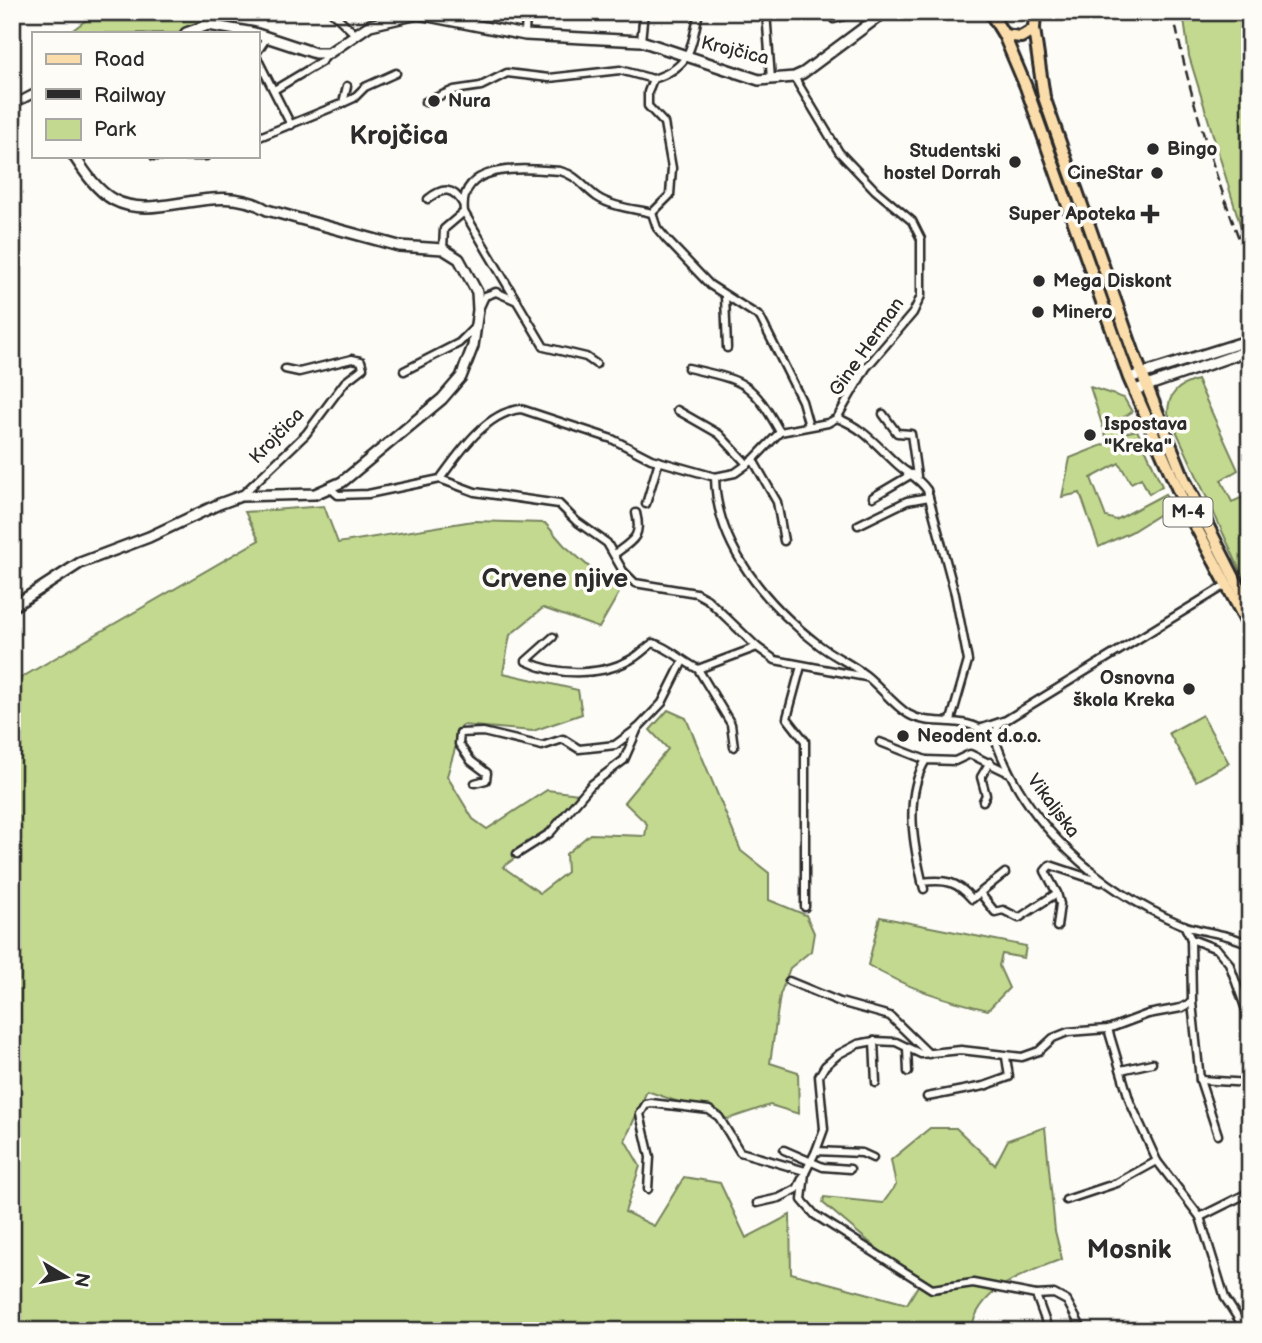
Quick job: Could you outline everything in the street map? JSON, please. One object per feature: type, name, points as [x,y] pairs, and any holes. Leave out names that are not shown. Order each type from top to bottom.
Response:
[{"type":"main road","points":[[794,77],[885,12]]},
{"type":"main road","name":"M-4","points":[[990,12],[1004,35],[1026,86],[1129,378],[1186,508],[1250,629]]},
{"type":"main road","name":"Krojčica","points":[[329,53],[355,34],[390,18],[418,13],[524,35],[641,41],[760,80],[794,77]]},
{"type":"main road","name":"M-4","points":[[1033,14],[1042,85],[1054,125],[1142,374],[1185,481],[1250,609]]},
{"type":"main road","points":[[189,32],[208,26],[242,32]]},
{"type":"main road","points":[[1004,35],[1021,37],[1034,29]]},
{"type":"main road","points":[[259,35],[315,53],[329,53]]},
{"type":"main road","points":[[76,158],[96,185],[114,200],[124,203],[164,204],[215,197],[251,201],[267,210],[378,241],[399,246],[443,249]]},
{"type":"main road","name":"Krojčica","points":[[12,607],[80,563],[149,537],[241,496],[306,495],[330,488],[372,459],[454,385],[461,377],[473,346],[478,310],[477,292],[460,259],[443,249]]},
{"type":"main road","points":[[1129,378],[1250,340]]},
{"type":"main road","points":[[1135,390],[1250,350]]},
{"type":"street","points":[[332,12],[355,34]]},
{"type":"street","points":[[524,35],[526,12]]},
{"type":"street","points":[[641,41],[644,12]]},
{"type":"street","points":[[425,102],[454,90],[481,86],[507,73],[550,78],[620,70],[653,79],[675,72],[687,57],[699,12]]},
{"type":"street","points":[[766,12],[771,79]]},
{"type":"street","points":[[831,12],[834,19],[857,12]]},
{"type":"street","points":[[274,90],[321,62],[329,53]]},
{"type":"street","points":[[259,62],[291,125]]},
{"type":"street","points":[[259,137],[354,98],[365,87],[396,73]]},
{"type":"street","name":"Gine Herman","points":[[794,77],[839,152],[854,170],[912,221],[921,239],[921,296],[913,313],[866,368],[836,418],[855,424],[899,467],[914,475],[929,497],[955,594],[968,661],[951,720]]},
{"type":"street","points":[[652,213],[670,195],[672,168],[664,123],[648,106],[648,92],[653,79]]},
{"type":"street","points":[[343,103],[347,86]]},
{"type":"street","points":[[12,105],[32,95]]},
{"type":"street","points":[[463,204],[472,184],[488,172],[560,171],[572,173],[597,197],[652,213]]},
{"type":"street","points":[[428,199],[439,191],[450,190],[457,193],[464,212],[544,347],[586,357],[596,363]]},
{"type":"street","points":[[443,249],[444,229],[464,212]]},
{"type":"street","points":[[652,213],[657,228],[710,285],[748,307],[769,331],[776,354],[802,401],[809,426]]},
{"type":"street","points":[[478,310],[485,296],[496,292],[517,301]]},
{"type":"street","points":[[725,296],[727,348]]},
{"type":"street","points":[[404,371],[458,343],[476,325]]},
{"type":"street","name":"Krojčica","points":[[241,496],[306,434],[345,382],[363,368],[361,361],[352,359],[299,372],[285,369]]},
{"type":"street","points":[[688,368],[740,380],[754,390],[780,432]]},
{"type":"street","points":[[440,479],[472,439],[511,410],[541,414],[594,432],[659,461],[715,477],[735,473],[780,432],[836,418]]},
{"type":"street","points":[[677,410],[719,434],[750,462],[777,502],[784,541]]},
{"type":"street","name":"Gine Herman","points":[[883,414],[897,433],[911,434],[914,475]]},
{"type":"street","points":[[646,504],[659,461]]},
{"type":"street","points":[[873,497],[914,475]]},
{"type":"street","points":[[715,477],[716,500],[735,551],[775,609],[822,648],[868,677],[909,715],[926,720],[951,720],[982,728],[994,737],[999,724]]},
{"type":"street","points":[[330,488],[338,495],[368,494],[440,479],[475,492],[559,504],[616,553],[631,580],[696,593],[715,604],[757,648],[775,660],[868,677]]},
{"type":"street","points":[[858,525],[907,501],[929,497]]},
{"type":"street","points":[[616,553],[637,538],[640,529],[636,513]]},
{"type":"street","points":[[982,728],[999,724],[1226,585]]},
{"type":"street","points":[[12,598],[23,602]]},
{"type":"street","points":[[553,637],[526,661],[564,673],[590,671],[635,657],[653,643],[668,648],[683,661],[698,668],[731,724],[734,747]]},
{"type":"street","points":[[698,668],[757,648]]},
{"type":"street","points":[[475,783],[486,780],[487,773],[471,761],[459,744],[460,733],[483,732],[542,746],[563,739],[583,749],[615,745],[638,728],[662,703],[683,661]]},
{"type":"street","points":[[801,666],[788,706],[787,718],[805,741],[805,907]]},
{"type":"street","points":[[517,854],[550,832],[591,785],[624,760],[638,728]]},
{"type":"street","name":"Vikaljska","points":[[994,737],[1009,773],[1063,849],[1106,884]]},
{"type":"street","name":"Vikaljska","points":[[880,742],[926,760],[955,761],[970,754],[1009,773]]},
{"type":"street","points":[[926,760],[919,771],[912,815],[923,886],[942,879],[961,886],[972,899],[1005,873]]},
{"type":"street","points":[[983,801],[986,795],[981,778],[990,762]]},
{"type":"street","name":"Vikaljska","points":[[1057,927],[1060,904],[1045,871],[1050,865],[1106,884],[1184,925],[1250,944]]},
{"type":"street","points":[[980,893],[995,912],[1003,910],[1019,918],[1057,893]]},
{"type":"street","points":[[1184,925],[1191,939],[1192,1002],[1200,1080],[1218,1135]]},
{"type":"street","points":[[1242,940],[1250,936]]},
{"type":"street","points":[[1191,939],[1217,950],[1229,963],[1250,1021]]},
{"type":"street","points":[[789,981],[840,1002],[890,1016],[929,1054]]},
{"type":"street","points":[[758,1203],[779,1198],[797,1189],[816,1152],[824,1129],[819,1076],[839,1054],[874,1041],[896,1042],[915,1053],[961,1050],[1006,1057],[1039,1051],[1053,1038],[1068,1032],[1108,1029],[1148,1014],[1181,1008],[1192,1002]]},
{"type":"street","points":[[1108,1029],[1130,1102],[1157,1161],[1200,1217],[1225,1298],[1246,1331]]},
{"type":"street","points":[[874,1041],[876,1083]]},
{"type":"street","points":[[907,1048],[908,1072]]},
{"type":"street","points":[[927,1097],[984,1086],[1009,1077],[1006,1057]]},
{"type":"street","points":[[1121,1070],[1152,1063]]},
{"type":"street","points":[[1200,1080],[1250,1083]]},
{"type":"street","points":[[648,1189],[650,1157],[640,1114],[646,1104],[651,1103],[709,1110],[719,1117],[740,1152],[805,1171]]},
{"type":"street","points":[[785,1150],[823,1167],[849,1169]]},
{"type":"street","points":[[816,1152],[862,1153],[873,1158]]},
{"type":"street","points":[[1066,1200],[1117,1183],[1157,1161]]},
{"type":"street","points":[[805,1171],[802,1200],[815,1215],[932,1289],[973,1283],[1036,1295],[1054,1294],[1067,1301],[1083,1331]]},
{"type":"street","points":[[1200,1217],[1250,1192]]},
{"type":"street","points":[[1036,1295],[1049,1331]]},
{"type":"green space","points":[[88,12],[207,12],[207,32],[70,32],[90,17]]},
{"type":"green space","points":[[1183,12],[1250,12],[1250,257],[1189,56]]},
{"type":"green space","points":[[1197,380],[1238,470],[1221,480],[1232,502],[1250,494],[1250,592],[1168,413],[1172,395],[1185,384]]},
{"type":"green space","points":[[1090,387],[1124,398],[1132,412],[1119,420],[1124,433],[1137,430],[1162,486],[1149,494],[1141,478],[1131,483],[1119,463],[1091,478],[1106,517],[1116,520],[1165,494],[1171,507],[1131,532],[1099,547],[1080,493],[1062,497],[1070,458],[1108,443]]},
{"type":"green space","points":[[324,506],[338,543],[473,521],[545,523],[564,545],[619,593],[599,628],[543,608],[510,635],[503,673],[578,690],[582,714],[533,731],[462,725],[447,776],[473,819],[487,829],[547,790],[579,794],[546,835],[503,867],[540,893],[567,872],[566,854],[590,834],[645,836],[647,824],[624,802],[668,749],[650,730],[668,710],[686,718],[741,851],[769,873],[769,900],[806,915],[814,933],[811,951],[790,968],[780,995],[770,1063],[798,1072],[799,1114],[770,1105],[728,1119],[647,1091],[625,1140],[640,1166],[625,1212],[654,1226],[684,1177],[720,1183],[746,1238],[790,1215],[791,1273],[907,1304],[919,1284],[823,1203],[824,1197],[883,1203],[896,1185],[891,1160],[930,1128],[956,1128],[995,1165],[1008,1140],[1045,1127],[1055,1231],[1062,1259],[1020,1276],[994,1293],[983,1303],[975,1316],[971,1331],[12,1331],[12,683],[259,540],[245,512]]},
{"type":"green space","points":[[1202,715],[1229,763],[1196,781],[1169,733]]},
{"type":"green space","points":[[880,917],[1026,946],[1024,958],[1002,954],[999,966],[1009,988],[988,1010],[957,1002],[912,987],[868,965]]},
{"type":"railway","points":[[1173,12],[1206,142],[1250,268]]},
{"type":"place","name":"Nura","points":[[434,101]]},
{"type":"place","name":"Bingo","points":[[1153,149]]},
{"type":"place","name":"Studentski hostel Dorrah","points":[[1015,162]]},
{"type":"place","name":"CineStar","points":[[1157,173]]},
{"type":"place","name":"Super Apoteka","points":[[1150,214]]},
{"type":"place","name":"Mega Diskont","points":[[1039,281]]},
{"type":"place","name":"Minero","points":[[1038,312]]},
{"type":"place","name":"Ispostava \"Kreka\"","points":[[1090,435]]},
{"type":"place","name":"Osnovna škola Kreka","points":[[1189,689]]},
{"type":"place","name":"Neodent d.o.o.","points":[[903,736]]},
{"type":"district","name":"Krojčica","points":[[399,136]]},
{"type":"district","name":"Crvene njive","points":[[555,579]]},
{"type":"district","name":"Mosnik","points":[[1129,1250]]}]
